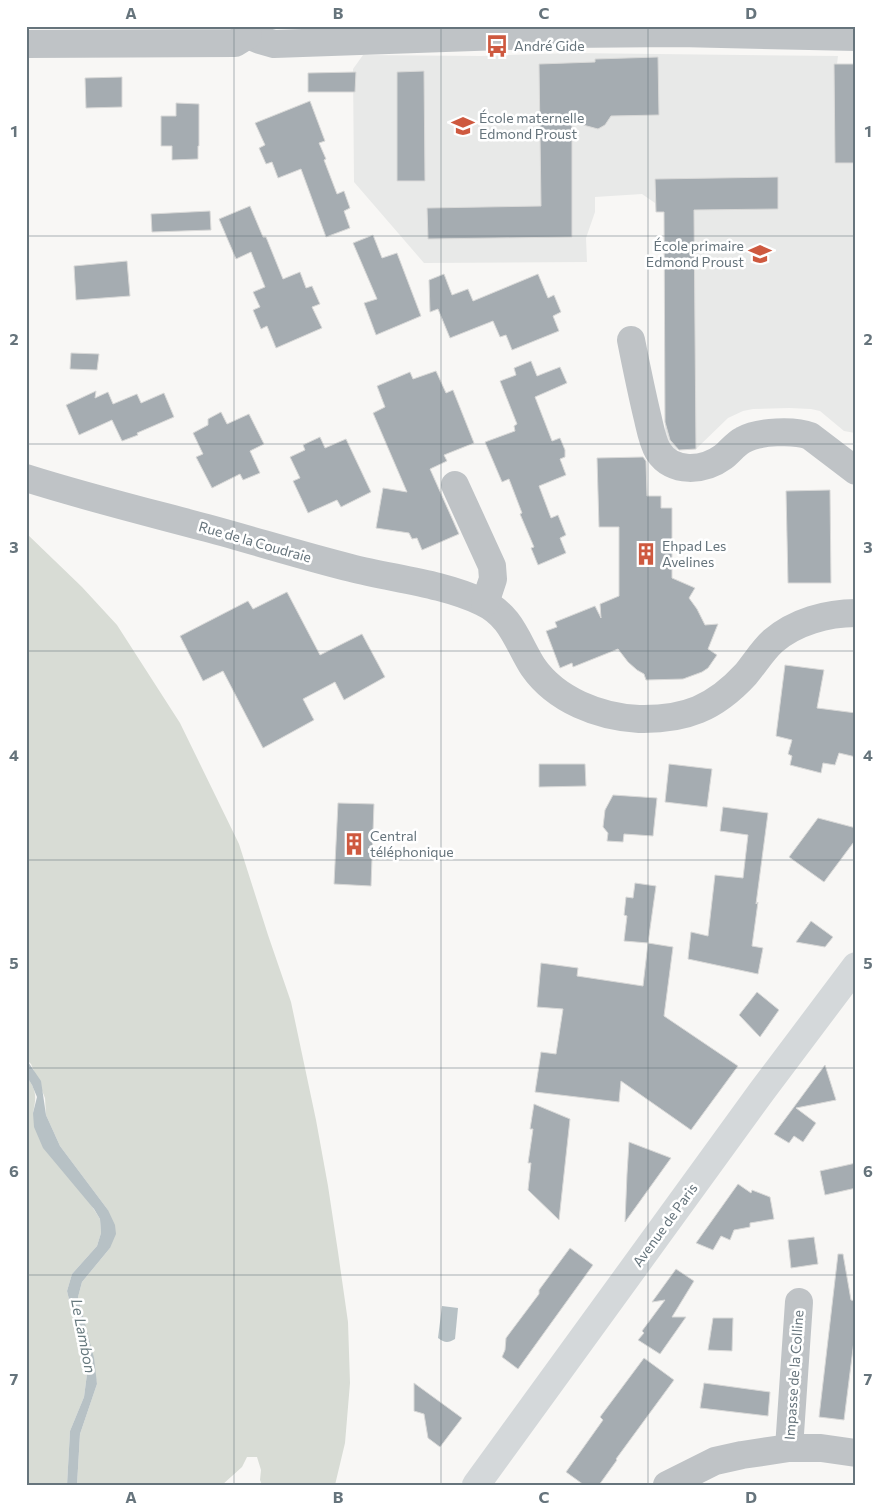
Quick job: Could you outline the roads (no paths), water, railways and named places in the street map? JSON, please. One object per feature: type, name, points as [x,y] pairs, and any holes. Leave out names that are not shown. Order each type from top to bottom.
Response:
[{"type":"main road","name":"Avenue de Paris","points":[[476,1485],[750,1107],[856,966]]},
{"type":"street","points":[[26,44],[235,43],[246,30],[260,40],[274,44],[572,34],[679,33],[856,37],[855,26]]},
{"type":"street","points":[[631,340],[653,439],[658,452],[673,465],[699,468],[712,464],[744,439],[757,435],[797,432],[810,436],[856,471]]},
{"type":"street","name":"Rue de la Coudraie","points":[[26,478],[352,569],[442,588],[485,603],[495,609],[513,629],[534,668],[556,690],[580,706],[615,717],[662,719],[698,711],[734,687],[772,642],[782,635],[799,625],[855,606]]},
{"type":"street","points":[[455,485],[492,566],[493,579],[485,603]]},
{"type":"street","name":"Impasse de la Colline","points":[[789,1448],[799,1302]]},
{"type":"street","points":[[667,1485],[715,1461],[742,1455],[789,1448],[821,1448],[856,1453]]},
{"type":"water","name":"Le Lambon","points":[[26,1059],[41,1081],[46,1115],[60,1146],[108,1210],[115,1225],[116,1234],[110,1248],[82,1282],[78,1297],[94,1358],[97,1384],[80,1434],[77,1485],[67,1485],[70,1431],[84,1397],[87,1374],[67,1291],[72,1274],[97,1246],[101,1233],[100,1219],[94,1209],[43,1148],[34,1127],[33,1113],[37,1097],[26,1075]]},
{"type":"water","points":[[442,1306],[458,1308],[455,1339],[448,1342],[438,1338]]},
{"type":"place","name":"André Gide","points":[[497,46]]},
{"type":"place","name":"École maternelle Edmond Proust","points":[[463,126]]},
{"type":"place","name":"École primaire Edmond Proust","points":[[760,254]]},
{"type":"place","name":"Ehpad Les Avelines","points":[[646,554]]},
{"type":"place","name":"Central téléphonique","points":[[354,844]]}]
